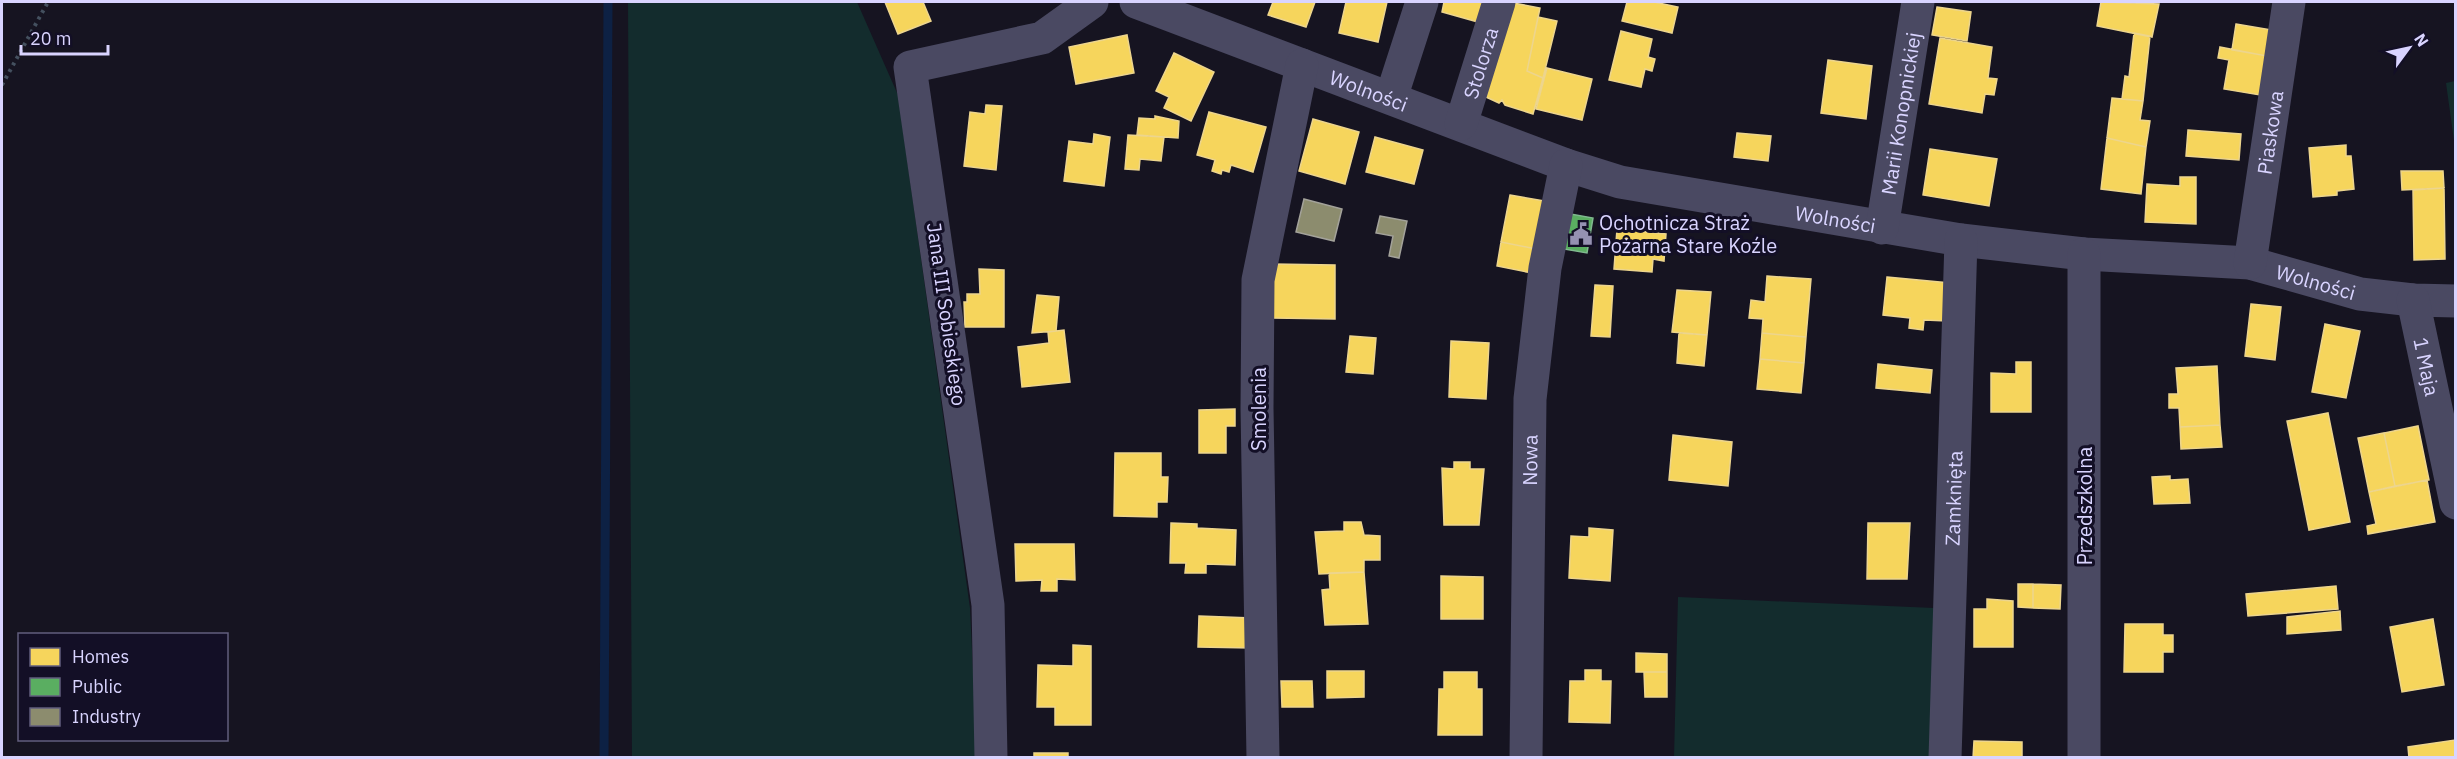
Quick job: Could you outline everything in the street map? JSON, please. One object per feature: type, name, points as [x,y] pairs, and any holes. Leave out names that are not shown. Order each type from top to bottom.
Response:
[{"type":"street","name":"Jana III Sobieskiego","points":[[991,758],[988,605],[910,67],[1042,38],[1092,2]]},
{"type":"street","name":"Wolności","points":[[1136,2],[1461,123],[1566,165],[1620,182],[1676,194],[1961,240],[2084,254],[2250,263],[2360,294],[2413,300],[2456,300]]},
{"type":"street","points":[[1391,98],[1422,2]]},
{"type":"street","name":"Stolorza","points":[[1461,123],[1499,2]]},
{"type":"street","name":"Marii Konopnickiej","points":[[1882,228],[1918,2]]},
{"type":"street","name":"Piaskowa","points":[[2250,263],[2289,2]]},
{"type":"street","name":"Smolenia","points":[[1263,758],[1257,408],[1258,280],[1302,65]]},
{"type":"street","name":"Nowa","points":[[1526,758],[1530,399],[1545,268],[1566,165]]},
{"type":"street","name":"Zamknięta","points":[[1945,758],[1961,240]]},
{"type":"street","name":"Przedszkolna","points":[[2084,254],[2084,758]]},
{"type":"street","name":"1 Maja","points":[[2413,300],[2456,503]]},
{"type":"path","points":[[2,85],[48,2]]},
{"type":"green space","points":[[628,2],[857,2],[898,95],[970,608],[977,757],[632,757]]},
{"type":"green space","points":[[2456,81],[2455,148],[2446,83]]},
{"type":"green space","points":[[1678,597],[1934,608],[1931,757],[1674,758]]},
{"type":"building: Homes","points":[[885,2],[923,2],[931,21],[898,34]]},
{"type":"building: Homes","points":[[1273,2],[1315,2],[1306,27],[1268,15]]},
{"type":"building: Homes","points":[[1346,2],[1387,2],[1378,42],[1339,33]]},
{"type":"building: Homes","points":[[1444,2],[1491,2],[1485,24],[1442,12]]},
{"type":"building: Homes","points":[[1508,2],[1540,8],[1527,71],[1543,78],[1533,114],[1505,105],[1502,100],[1499,103],[1486,97]]},
{"type":"building: Homes","points":[[1627,2],[1654,2],[1678,7],[1672,33],[1622,21]]},
{"type":"building: Homes","points":[[2101,2],[2159,4],[2152,37],[2097,26]]},
{"type":"building: Homes","points":[[1937,7],[1971,12],[1967,41],[1932,35]]},
{"type":"building: Homes","points":[[1538,17],[1557,21],[1543,78],[1527,71]]},
{"type":"building: Homes","points":[[2236,24],[2272,30],[2267,56],[2232,50]]},
{"type":"building: Homes","points":[[1621,31],[1652,39],[1648,57],[1655,59],[1652,71],[1645,69],[1641,87],[1609,80]]},
{"type":"building: Homes","points":[[2134,33],[2150,36],[2143,101],[2122,99],[2125,76],[2129,77]]},
{"type":"building: Homes","points":[[1127,35],[1134,73],[1076,84],[1069,47]]},
{"type":"building: Homes","points":[[1940,38],[1992,47],[1988,78],[1997,79],[1994,95],[1985,94],[1982,113],[1929,104]]},
{"type":"building: Homes","points":[[2220,47],[2267,56],[2260,95],[2224,89],[2229,60],[2218,58]]},
{"type":"building: Homes","points":[[1174,53],[1214,72],[1191,121],[1164,108],[1169,97],[1156,91]]},
{"type":"building: Homes","points":[[1828,60],[1872,66],[1866,119],[1821,113]]},
{"type":"building: Homes","points":[[1547,68],[1592,79],[1582,120],[1536,109]]},
{"type":"building: Homes","points":[[2112,98],[2143,101],[2140,120],[2150,121],[2146,147],[2107,138]]},
{"type":"building: Homes","points":[[986,105],[1002,106],[996,170],[964,166],[970,112],[985,114]]},
{"type":"building: Homes","points":[[1209,112],[1266,127],[1253,172],[1231,165],[1229,172],[1222,170],[1221,174],[1212,171],[1215,160],[1197,155]]},
{"type":"building: Homes","points":[[1155,116],[1179,121],[1178,138],[1137,135],[1139,118],[1155,119]]},
{"type":"building: Homes","points":[[1313,119],[1359,132],[1345,184],[1299,171]]},
{"type":"building: Homes","points":[[2188,130],[2241,134],[2239,160],[2186,156]]},
{"type":"building: Homes","points":[[1737,133],[1771,136],[1768,161],[1734,157]]},
{"type":"building: Homes","points":[[1094,134],[1110,137],[1104,186],[1064,181],[1069,141],[1093,144]]},
{"type":"building: Homes","points":[[1128,135],[1164,137],[1161,161],[1140,159],[1139,170],[1125,169]]},
{"type":"building: Homes","points":[[1375,137],[1423,150],[1414,184],[1366,172]]},
{"type":"building: Homes","points":[[2107,138],[2146,147],[2141,194],[2101,189]]},
{"type":"building: Homes","points":[[2346,145],[2346,156],[2351,156],[2354,189],[2337,191],[2337,195],[2313,197],[2309,148]]},
{"type":"building: Homes","points":[[1930,149],[1997,159],[1989,206],[1923,195]]},
{"type":"building: Homes","points":[[2401,171],[2443,171],[2444,188],[2402,190]]},
{"type":"building: Homes","points":[[2180,177],[2196,177],[2196,224],[2145,222],[2147,184],[2180,186]]},
{"type":"building: Homes","points":[[2444,188],[2445,259],[2414,260],[2413,190]]},
{"type":"building: Homes","points":[[1510,195],[1545,201],[1536,249],[1501,242]]},
{"type":"building: Homes","points":[[1617,229],[1666,234],[1664,261],[1653,259],[1652,272],[1614,269]]},
{"type":"building: Homes","points":[[1501,242],[1536,249],[1532,273],[1497,266]]},
{"type":"building: Homes","points":[[1273,264],[1335,265],[1335,319],[1273,318]]},
{"type":"building: Homes","points":[[979,269],[1004,270],[1004,327],[965,327],[964,302],[967,302],[967,294],[980,294]]},
{"type":"building: Homes","points":[[1767,276],[1811,279],[1806,337],[1762,333],[1763,319],[1749,318],[1751,300],[1765,302]]},
{"type":"building: Homes","points":[[1887,277],[1950,283],[1947,321],[1924,320],[1923,330],[1909,328],[1910,318],[1883,315]]},
{"type":"building: Homes","points":[[1595,285],[1613,286],[1610,337],[1591,336]]},
{"type":"building: Homes","points":[[1677,290],[1711,292],[1707,335],[1672,332]]},
{"type":"building: Homes","points":[[1037,295],[1059,297],[1056,331],[1032,333]]},
{"type":"building: Homes","points":[[2251,304],[2281,307],[2275,360],[2245,356]]},
{"type":"building: Homes","points":[[2325,324],[2360,331],[2346,398],[2312,392]]},
{"type":"building: Homes","points":[[1064,330],[1070,382],[1022,387],[1018,347],[1049,343],[1048,332]]},
{"type":"building: Homes","points":[[1679,333],[1707,335],[1704,366],[1677,363]]},
{"type":"building: Homes","points":[[1762,333],[1806,337],[1804,363],[1760,359]]},
{"type":"building: Homes","points":[[1350,336],[1376,338],[1373,374],[1346,372]]},
{"type":"building: Homes","points":[[1451,341],[1489,343],[1486,399],[1449,397]]},
{"type":"building: Homes","points":[[1760,359],[1804,363],[1801,393],[1757,389]]},
{"type":"building: Homes","points":[[2016,362],[2031,362],[2031,412],[1991,412],[1991,373],[2016,374]]},
{"type":"building: Homes","points":[[1878,364],[1932,370],[1930,393],[1876,388]]},
{"type":"building: Homes","points":[[2217,366],[2220,425],[2180,427],[2179,408],[2169,408],[2169,394],[2178,394],[2176,368]]},
{"type":"building: Homes","points":[[1235,409],[1235,426],[1226,426],[1226,453],[1199,453],[1199,410]]},
{"type":"building: Homes","points":[[2328,413],[2350,522],[2309,530],[2287,421]]},
{"type":"building: Homes","points":[[2220,425],[2222,447],[2181,449],[2180,427]]},
{"type":"building: Homes","points":[[2418,426],[2429,480],[2395,486],[2384,433]]},
{"type":"building: Homes","points":[[2384,433],[2395,486],[2369,492],[2358,438]]},
{"type":"building: Homes","points":[[1673,435],[1732,442],[1728,486],[1669,480]]},
{"type":"building: Homes","points":[[1115,453],[1161,453],[1161,477],[1168,477],[1167,502],[1157,502],[1157,517],[1114,516]]},
{"type":"building: Homes","points":[[1454,462],[1470,462],[1470,469],[1484,469],[1479,525],[1444,525],[1442,468],[1454,469]]},
{"type":"building: Homes","points":[[2170,476],[2170,480],[2188,479],[2190,503],[2154,504],[2152,477]]},
{"type":"building: Homes","points":[[2427,480],[2435,522],[2368,534],[2367,526],[2376,524],[2369,492]]},
{"type":"building: Homes","points":[[1344,522],[1361,522],[1364,535],[1380,536],[1380,560],[1364,560],[1364,572],[1319,574],[1315,532],[1344,531]]},
{"type":"building: Homes","points":[[1171,523],[1197,524],[1197,528],[1236,530],[1235,565],[1206,564],[1206,573],[1185,573],[1186,563],[1170,563]]},
{"type":"building: Homes","points":[[1868,523],[1910,523],[1907,579],[1867,579]]},
{"type":"building: Homes","points":[[1589,528],[1613,530],[1610,581],[1569,578],[1571,536],[1589,537]]},
{"type":"building: Homes","points":[[1015,544],[1074,544],[1075,580],[1057,579],[1057,591],[1041,591],[1042,580],[1016,581]]},
{"type":"building: Homes","points":[[1364,572],[1368,624],[1325,625],[1322,590],[1330,589],[1329,573]]},
{"type":"building: Homes","points":[[1441,576],[1483,577],[1483,619],[1441,619]]},
{"type":"building: Homes","points":[[2018,584],[2033,584],[2033,608],[2018,607]]},
{"type":"building: Homes","points":[[2033,584],[2061,585],[2060,609],[2033,608]]},
{"type":"building: Homes","points":[[2336,586],[2338,609],[2248,616],[2246,594]]},
{"type":"building: Homes","points":[[1987,599],[2013,601],[2013,647],[1974,647],[1974,609],[1987,609]]},
{"type":"building: Homes","points":[[2340,611],[2341,630],[2287,634],[2287,617]]},
{"type":"building: Homes","points":[[1199,616],[1252,618],[1251,648],[1198,647]]},
{"type":"building: Homes","points":[[2433,619],[2444,685],[2402,692],[2390,627]]},
{"type":"building: Homes","points":[[2125,624],[2163,624],[2163,635],[2173,635],[2173,652],[2163,652],[2163,672],[2124,672]]},
{"type":"building: Homes","points":[[1073,645],[1091,646],[1091,725],[1055,725],[1055,707],[1037,707],[1038,665],[1073,666]]},
{"type":"building: Homes","points":[[1636,653],[1667,654],[1667,672],[1636,672]]},
{"type":"building: Homes","points":[[1585,670],[1601,670],[1601,681],[1611,681],[1610,723],[1569,722],[1570,681],[1585,681]]},
{"type":"building: Homes","points":[[1327,671],[1364,671],[1364,697],[1327,698]]},
{"type":"building: Homes","points":[[1444,672],[1477,672],[1477,689],[1482,689],[1482,735],[1438,735],[1439,689],[1444,689]]},
{"type":"building: Homes","points":[[1644,672],[1667,672],[1667,697],[1645,697]]},
{"type":"building: Homes","points":[[1281,681],[1312,681],[1313,707],[1282,707]]},
{"type":"building: Homes","points":[[2455,740],[2456,758],[2409,758],[2408,747]]},
{"type":"building: Homes","points":[[1974,741],[2022,742],[2022,758],[1973,758]]},
{"type":"building: Homes","points":[[1034,753],[1068,753],[1068,758],[1034,758]]},
{"type":"building: Public","points":[[1565,213],[1593,218],[1587,253],[1558,248]]},
{"type":"building: Industry","points":[[1304,199],[1342,209],[1334,241],[1296,232]]},
{"type":"building: Industry","points":[[1380,216],[1407,221],[1399,258],[1389,256],[1393,236],[1376,233]]},
{"type":"waterway","points":[[604,758],[608,2]]},
{"type":"place","name":"Ochotnicza Straż Pożarna Stare Koźle","points":[[1581,234]]}]
